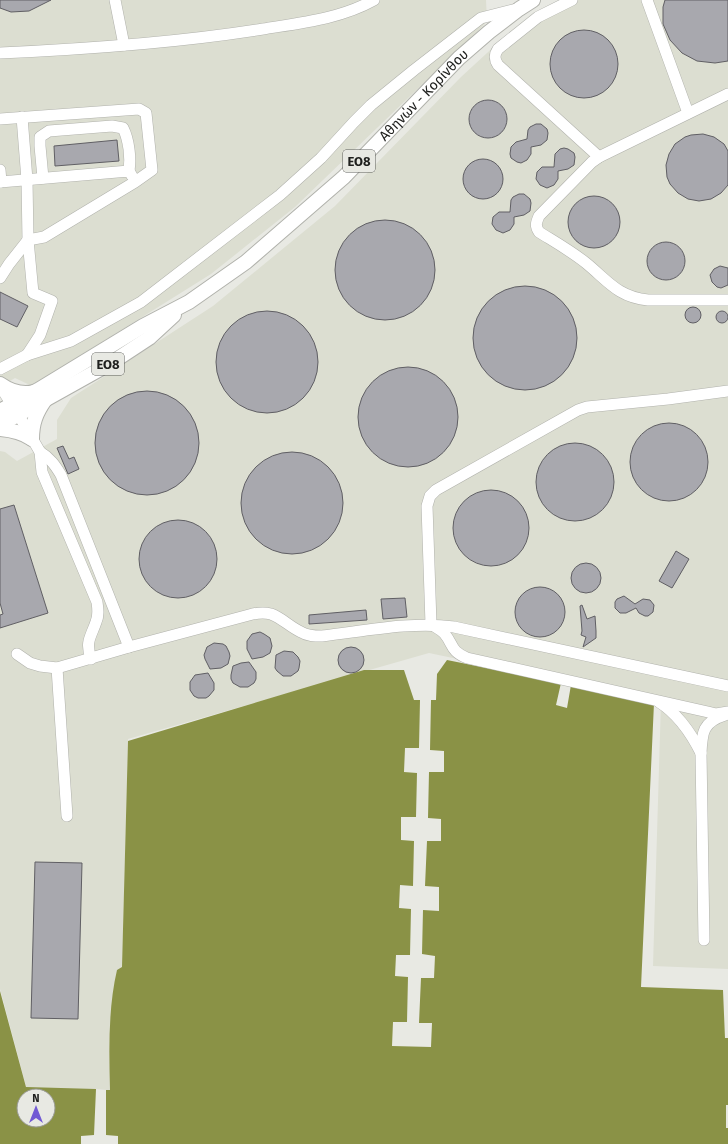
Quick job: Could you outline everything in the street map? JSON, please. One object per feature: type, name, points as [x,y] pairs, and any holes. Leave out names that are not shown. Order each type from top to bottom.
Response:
[{"type":"main road","name":"Αθηνών - Κορίνθου","points":[[0,425],[10,410],[111,363],[149,338],[189,302],[246,262],[344,177],[459,58],[489,32],[533,0]]},
{"type":"main road","points":[[0,385],[17,392],[42,395],[34,420],[32,439]]},
{"type":"main road","points":[[0,429],[16,431],[25,434],[32,439]]},
{"type":"lane","points":[[116,0],[124,45]]},
{"type":"lane","points":[[0,53],[124,45],[210,37],[334,16],[360,8],[374,0]]},
{"type":"lane","points":[[572,0],[538,17],[498,49],[494,54],[494,60],[599,157]]},
{"type":"lane","points":[[647,0],[688,113]]},
{"type":"lane","points":[[0,368],[27,355],[71,341],[141,302],[280,195],[320,158],[371,105],[481,18],[519,9]]},
{"type":"lane","points":[[728,94],[599,157],[592,162],[539,216],[536,222],[536,227],[539,232],[586,263],[612,286],[624,294],[636,299],[728,300]]},
{"type":"lane","points":[[0,119],[139,109],[146,113],[152,170],[135,182],[44,237],[28,240],[0,278]]},
{"type":"lane","points":[[22,117],[27,180],[28,240],[33,293],[52,301],[40,335],[27,355]]},
{"type":"lane","points":[[43,178],[40,137],[49,131],[112,126],[123,128],[127,135],[130,164],[129,171],[135,182]]},
{"type":"lane","points":[[0,170],[0,182],[129,171]]},
{"type":"lane","points":[[0,385],[10,410],[40,452],[49,458],[61,475],[129,647]]},
{"type":"lane","points":[[430,624],[427,506],[430,496],[436,490],[578,410],[587,407],[728,391]]},
{"type":"lane","points":[[40,452],[42,472],[97,602],[97,621],[88,638],[90,659]]},
{"type":"lane","points":[[16,654],[30,663],[57,668],[129,647],[260,613],[270,614],[301,633],[312,636],[430,624],[454,627],[728,686]]},
{"type":"lane","points":[[430,624],[444,633],[453,650],[459,655],[467,658],[651,698],[716,714],[728,713]]},
{"type":"lane","points":[[57,668],[67,816]]},
{"type":"lane","points":[[651,698],[663,705],[684,724],[701,753]]},
{"type":"lane","points":[[704,940],[701,753],[704,731],[708,723],[714,718],[728,713]]},
{"type":"shaded area","points":[[0,0],[486,0],[487,22],[295,207],[211,274],[32,386],[15,378],[0,387]]},
{"type":"shaded area","points":[[561,0],[728,0],[728,969],[653,966],[661,702],[429,653],[128,739],[119,1091],[96,1089],[26,1088],[0,989],[0,451],[5,452],[17,461],[57,439],[57,420],[71,398],[213,306],[335,206],[461,77],[500,41]]},
{"type":"shaded area","points":[[447,660],[561,683],[556,705],[567,708],[571,685],[654,703],[641,987],[723,990],[725,1038],[728,1038],[728,1105],[726,1105],[726,1128],[728,1128],[728,1144],[118,1144],[118,1136],[106,1135],[106,1090],[110,1090],[109,1045],[112,1000],[117,970],[122,967],[128,741],[364,670],[404,670],[414,700],[420,700],[419,748],[405,748],[404,772],[417,773],[416,817],[401,817],[401,840],[414,841],[413,886],[400,885],[399,908],[411,909],[410,955],[396,955],[395,976],[408,977],[407,1022],[393,1022],[392,1046],[431,1047],[432,1023],[419,1023],[421,978],[434,978],[435,956],[422,954],[423,910],[439,911],[439,887],[425,886],[427,841],[441,841],[441,819],[428,818],[429,772],[444,772],[444,751],[430,750],[431,700],[436,700],[437,674]]},
{"type":"shaded area","points":[[0,991],[26,1087],[96,1089],[94,1135],[81,1136],[81,1144],[0,1144]]},
{"type":"building","points":[[0,0],[51,0],[29,11],[11,12],[0,8]]},
{"type":"building","points":[[665,0],[728,0],[728,61],[715,63],[697,61],[682,53],[670,40],[663,24],[663,7]]},
{"type":"building","points":[[577,30],[591,30],[603,36],[612,45],[618,57],[616,77],[608,88],[597,96],[591,98],[577,98],[571,96],[560,88],[552,77],[550,71],[550,57],[552,51],[560,40],[571,32]]},
{"type":"building","points":[[484,100],[492,100],[502,105],[506,112],[506,126],[502,133],[492,138],[484,138],[474,133],[472,130],[469,123],[469,115],[474,105],[477,103]]},
{"type":"building","points":[[536,124],[541,124],[547,129],[547,140],[541,145],[531,147],[531,154],[527,160],[521,163],[517,162],[511,158],[511,147],[516,142],[527,139],[528,130]]},
{"type":"building","points":[[703,134],[714,137],[724,144],[728,151],[728,185],[721,193],[711,199],[699,201],[688,199],[678,193],[670,184],[667,177],[666,165],[669,154],[675,144],[685,137]]},
{"type":"building","points":[[117,140],[119,161],[55,166],[54,146]]},
{"type":"building","points":[[564,148],[574,153],[574,165],[568,169],[558,171],[558,179],[554,185],[547,188],[540,185],[536,179],[537,172],[542,167],[554,167],[555,154],[560,149]]},
{"type":"building","points":[[483,159],[494,162],[500,168],[503,179],[500,190],[494,196],[483,199],[472,196],[466,190],[463,179],[466,168],[472,162]]},
{"type":"building","points":[[519,194],[524,194],[530,199],[530,211],[524,215],[514,217],[514,224],[510,230],[503,233],[496,230],[492,224],[493,217],[499,212],[510,212],[511,200]]},
{"type":"building","points":[[589,196],[599,196],[609,200],[616,207],[620,217],[620,227],[616,237],[609,244],[599,248],[589,248],[579,244],[572,237],[568,227],[568,217],[572,207],[579,200]]},
{"type":"building","points":[[385,220],[404,224],[421,234],[431,251],[435,270],[431,289],[421,306],[404,316],[385,320],[366,316],[349,306],[339,289],[335,270],[339,251],[349,234],[366,224]]},
{"type":"building","points":[[662,242],[670,242],[680,247],[684,254],[684,268],[680,275],[670,280],[662,280],[652,275],[650,272],[647,265],[647,257],[652,247],[655,245]]},
{"type":"building","points":[[720,266],[728,268],[728,285],[721,288],[717,287],[712,282],[710,275],[714,269]]},
{"type":"building","points":[[525,286],[545,290],[554,294],[562,301],[569,309],[573,318],[577,338],[573,358],[569,367],[562,375],[554,382],[545,386],[525,390],[505,386],[496,382],[488,375],[481,367],[477,358],[473,338],[477,318],[481,309],[488,301],[496,294],[505,290]]},
{"type":"building","points":[[0,292],[28,306],[17,327],[0,319]]},
{"type":"building","points":[[690,307],[696,307],[701,312],[699,321],[696,323],[690,323],[685,318],[685,312]]},
{"type":"building","points":[[267,311],[286,315],[303,326],[314,343],[318,362],[314,381],[303,398],[286,409],[267,413],[248,409],[231,398],[220,381],[216,362],[220,343],[231,326],[248,315]]},
{"type":"building","points":[[720,311],[724,311],[728,317],[724,323],[720,323],[716,319],[716,315]]},
{"type":"building","points":[[408,367],[427,371],[444,381],[454,398],[458,417],[454,436],[444,453],[427,463],[408,467],[389,463],[372,453],[362,436],[358,417],[362,398],[372,381],[389,371]]},
{"type":"building","points":[[147,391],[167,395],[184,406],[195,423],[199,443],[195,463],[184,480],[167,491],[147,495],[127,491],[110,480],[99,463],[95,443],[99,423],[110,406],[127,395]]},
{"type":"building","points":[[669,423],[684,426],[697,434],[705,447],[708,462],[705,477],[697,490],[684,498],[669,501],[654,498],[641,490],[633,477],[630,462],[633,447],[641,434],[654,426]]},
{"type":"building","points":[[575,443],[590,446],[602,455],[611,467],[614,482],[611,497],[602,509],[590,518],[575,521],[560,518],[548,509],[539,497],[536,482],[539,467],[548,455],[560,446]]},
{"type":"building","points":[[63,446],[69,459],[74,457],[79,469],[68,474],[57,448]]},
{"type":"building","points":[[292,452],[311,456],[328,467],[339,484],[343,503],[339,522],[328,539],[311,550],[292,554],[273,550],[256,539],[245,522],[241,503],[245,484],[256,467],[273,456]]},
{"type":"building","points":[[484,490],[498,490],[512,496],[523,507],[529,521],[529,535],[526,543],[518,555],[512,560],[498,566],[484,566],[470,560],[459,549],[453,535],[453,521],[459,507],[470,496]]},
{"type":"building","points":[[14,505],[48,613],[0,628],[0,615],[3,614],[0,603],[0,509]]},
{"type":"building","points":[[178,520],[193,523],[205,532],[214,544],[217,559],[214,574],[205,586],[193,595],[178,598],[163,595],[151,586],[142,574],[139,559],[142,544],[151,532],[163,523]]},
{"type":"building","points":[[676,551],[689,559],[672,588],[659,581]]},
{"type":"building","points":[[586,563],[592,564],[600,572],[600,584],[592,592],[586,593],[580,592],[572,584],[571,578],[572,572],[580,564]]},
{"type":"building","points":[[545,587],[550,588],[558,594],[564,602],[564,622],[558,630],[550,636],[535,637],[530,636],[522,630],[516,622],[515,607],[516,602],[522,594],[530,588]]},
{"type":"building","points":[[624,596],[635,604],[643,599],[650,600],[654,605],[653,612],[648,616],[645,616],[639,613],[636,608],[626,613],[620,613],[615,608],[615,602],[617,599]]},
{"type":"building","points":[[405,598],[407,617],[383,619],[381,599]]},
{"type":"building","points":[[582,605],[587,619],[595,616],[596,631],[596,638],[583,647],[586,637],[581,635],[580,606]]},
{"type":"building","points":[[366,610],[367,620],[309,624],[309,615]]},
{"type":"building","points":[[260,632],[270,638],[272,646],[270,653],[263,657],[252,659],[247,649],[247,641],[252,634]]},
{"type":"building","points":[[214,643],[223,644],[226,646],[230,656],[228,664],[221,668],[210,669],[204,655],[207,647]]},
{"type":"building","points":[[351,647],[360,651],[364,660],[360,669],[351,673],[342,669],[338,660],[342,651]]},
{"type":"building","points":[[284,651],[293,652],[300,661],[298,671],[291,676],[283,676],[275,668],[276,655]]},
{"type":"building","points":[[249,662],[256,672],[256,679],[254,683],[248,687],[240,687],[233,683],[231,679],[233,666]]},
{"type":"building","points":[[208,673],[214,683],[214,690],[206,698],[198,698],[194,696],[190,690],[190,682],[195,675]]},
{"type":"building","points":[[35,862],[82,863],[78,1019],[31,1018]]}]
